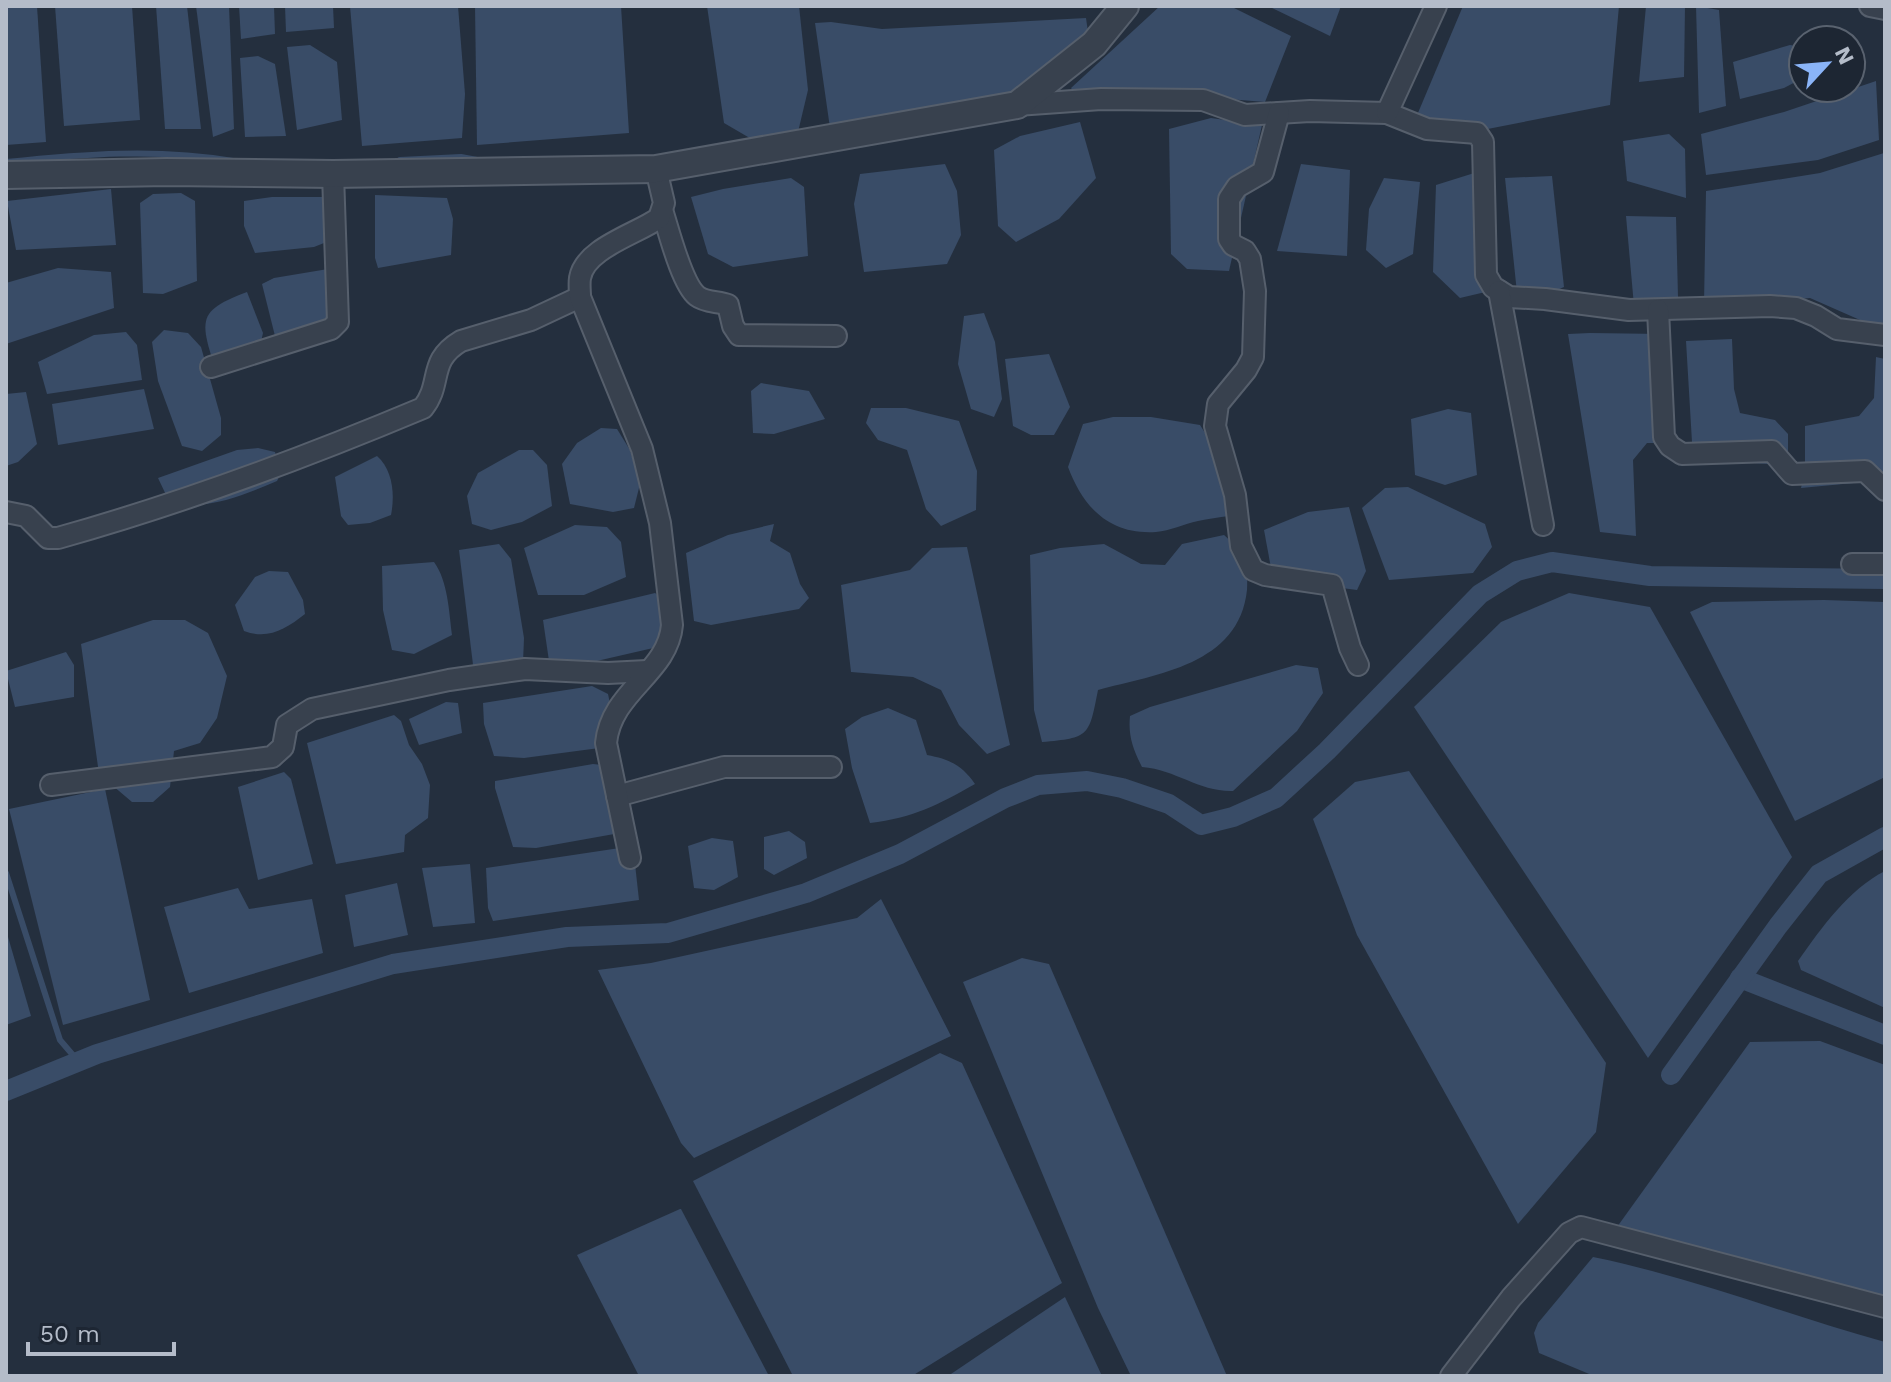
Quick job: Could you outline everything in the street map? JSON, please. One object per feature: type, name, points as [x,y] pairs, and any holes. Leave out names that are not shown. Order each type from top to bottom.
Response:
[{"type":"street","points":[[1017,105],[1094,44],[1125,6]]},
{"type":"street","points":[[1387,113],[1436,6]]},
{"type":"street","points":[[1870,6],[1885,9]]},
{"type":"street","points":[[6,175],[598,172],[656,169],[1017,105],[1101,99],[1193,100],[1211,102],[1245,115],[1310,111],[1387,113],[1427,129],[1477,133],[1481,136],[1485,270],[1493,287],[1509,297],[1629,310],[1796,308],[1837,329],[1885,335]]},
{"type":"street","points":[[1279,113],[1263,172],[1237,187],[1229,199],[1229,239],[1250,259],[1255,291],[1253,357],[1218,404],[1215,426],[1235,495],[1241,546],[1248,563],[1253,570],[1265,575],[1332,585],[1358,665]]},
{"type":"street","points":[[656,169],[664,203],[663,213],[679,262],[694,292],[705,300],[728,305],[733,326],[739,335],[836,336]]},
{"type":"street","points":[[211,367],[331,329],[338,322],[333,174]]},
{"type":"street","points":[[630,858],[606,743],[609,721],[663,654],[671,640],[672,625],[660,523],[642,449],[580,297],[580,276],[585,264],[597,253],[653,222],[663,213]]},
{"type":"street","points":[[1499,291],[1543,525]]},
{"type":"street","points":[[6,512],[26,516],[48,538],[58,538],[135,516],[316,453],[423,408],[430,399],[437,364],[452,346],[531,320],[580,297]]},
{"type":"street","points":[[1658,310],[1664,437],[1675,451],[1682,454],[1772,451],[1792,474],[1865,471],[1885,490]]},
{"type":"street","points":[[1852,564],[1885,564]]},
{"type":"street","points":[[51,785],[272,757],[283,747],[287,725],[312,709],[449,680],[525,669],[608,673],[647,671]]},
{"type":"street","points":[[617,796],[724,767],[831,767]]},
{"type":"street","points":[[1451,1376],[1511,1298],[1569,1233],[1581,1227],[1885,1307]]},
{"type":"water","points":[[6,6],[37,6],[46,142],[6,145]]},
{"type":"water","points":[[55,6],[132,6],[140,120],[64,126]]},
{"type":"water","points":[[156,6],[187,6],[201,129],[165,129]]},
{"type":"water","points":[[196,6],[229,6],[234,129],[213,137]]},
{"type":"water","points":[[239,6],[274,6],[275,34],[241,39]]},
{"type":"water","points":[[285,6],[333,6],[334,28],[286,32]]},
{"type":"water","points":[[350,6],[458,6],[465,94],[462,138],[362,146]]},
{"type":"water","points":[[475,6],[621,6],[629,133],[477,145]]},
{"type":"water","points":[[707,6],[799,6],[808,90],[798,132],[760,144],[724,123]]},
{"type":"water","points":[[1160,6],[1230,6],[1291,36],[1265,102],[1116,90],[1075,94],[1071,88]]},
{"type":"water","points":[[1268,6],[1341,6],[1330,36]]},
{"type":"water","points":[[1463,6],[1619,6],[1610,105],[1462,134],[1415,120]]},
{"type":"water","points":[[1646,6],[1685,6],[1684,77],[1639,82]]},
{"type":"water","points":[[1696,6],[1719,10],[1726,106],[1699,113]]},
{"type":"water","points":[[1086,18],[1088,32],[1006,100],[831,135],[815,23],[831,22],[882,29]]},
{"type":"water","points":[[310,45],[337,62],[342,120],[297,130],[287,47]]},
{"type":"water","points":[[1787,46],[1787,86],[1740,99],[1733,62]]},
{"type":"water","points":[[258,56],[275,64],[286,136],[245,137],[240,58]]},
{"type":"water","points":[[1876,81],[1879,140],[1818,160],[1706,175],[1701,134],[1808,104],[1867,104],[1867,84]]},
{"type":"water","points":[[1211,118],[1262,125],[1229,271],[1187,269],[1171,254],[1169,129]]},
{"type":"water","points":[[1080,122],[1096,178],[1059,219],[1016,242],[998,226],[994,150],[1020,136]]},
{"type":"water","points":[[1669,134],[1685,149],[1686,198],[1627,181],[1623,141]]},
{"type":"water","points":[[1884,153],[1885,331],[1810,298],[1720,307],[1704,304],[1706,191],[1820,173]]},
{"type":"water","points":[[945,164],[957,191],[961,235],[947,264],[864,272],[854,204],[860,174]]},
{"type":"water","points":[[1301,164],[1350,170],[1347,256],[1277,251]]},
{"type":"water","points":[[1487,169],[1494,290],[1460,298],[1433,272],[1436,185]]},
{"type":"water","points":[[1552,176],[1564,287],[1548,294],[1517,293],[1505,178]]},
{"type":"water","points":[[791,178],[804,187],[808,256],[733,267],[708,254],[691,197]]},
{"type":"water","points":[[1384,178],[1420,182],[1413,254],[1386,268],[1366,250],[1369,209]]},
{"type":"water","points":[[111,189],[116,245],[16,250],[7,201]]},
{"type":"water","points":[[181,193],[195,201],[197,281],[163,294],[143,293],[140,203],[153,194]]},
{"type":"water","points":[[375,195],[447,198],[453,219],[451,255],[378,268],[375,258]]},
{"type":"water","points":[[272,197],[323,197],[331,215],[329,241],[314,247],[255,253],[244,226],[244,201]]},
{"type":"water","points":[[1626,216],[1676,217],[1678,297],[1634,306]]},
{"type":"water","points":[[58,268],[111,272],[114,308],[6,344],[6,283]]},
{"type":"water","points":[[328,269],[337,332],[291,341],[275,336],[262,284],[274,278]]},
{"type":"water","points":[[247,292],[263,333],[258,355],[213,361],[206,334],[208,316],[221,304]]},
{"type":"water","points":[[984,313],[995,342],[1002,399],[994,417],[971,409],[958,364],[964,316]]},
{"type":"water","points":[[164,330],[188,333],[201,347],[221,418],[221,435],[202,451],[182,446],[158,381],[152,342]]},
{"type":"water","points":[[126,332],[137,345],[142,380],[47,394],[38,362],[94,335]]},
{"type":"water","points":[[1568,334],[1662,334],[1675,443],[1647,443],[1633,460],[1636,536],[1600,532]]},
{"type":"water","points":[[1732,339],[1734,389],[1740,413],[1775,420],[1788,434],[1788,461],[1769,464],[1693,459],[1686,341]]},
{"type":"water","points":[[1049,354],[1070,407],[1054,435],[1031,435],[1013,426],[1005,359]]},
{"type":"water","points":[[1876,357],[1885,359],[1885,480],[1801,488],[1805,470],[1805,426],[1859,416],[1874,398]]},
{"type":"water","points":[[761,383],[809,391],[825,419],[774,434],[753,433],[751,391]]},
{"type":"water","points":[[144,389],[154,429],[58,445],[52,404]]},
{"type":"water","points":[[26,392],[37,444],[18,462],[6,466],[6,394]]},
{"type":"water","points":[[871,408],[906,408],[959,421],[977,471],[976,510],[941,526],[926,509],[907,450],[878,440],[866,423]]},
{"type":"water","points":[[1448,409],[1471,413],[1477,475],[1445,485],[1415,475],[1411,419]]},
{"type":"water","points":[[1113,417],[1151,417],[1200,425],[1221,458],[1229,516],[1156,532],[1139,532],[1125,529],[1100,516],[1081,494],[1068,467],[1083,424]]},
{"type":"water","points":[[601,428],[617,429],[630,450],[640,484],[634,508],[613,512],[570,504],[562,464],[577,443]]},
{"type":"water","points":[[258,448],[275,452],[281,473],[277,481],[237,497],[209,504],[181,503],[168,499],[158,478],[237,450]]},
{"type":"water","points":[[519,450],[533,450],[547,465],[552,506],[522,522],[491,530],[472,524],[467,496],[478,473]]},
{"type":"water","points":[[377,456],[392,483],[391,515],[370,523],[348,525],[341,516],[335,477]]},
{"type":"water","points":[[1408,487],[1485,524],[1492,547],[1473,573],[1389,580],[1362,508],[1385,488]]},
{"type":"water","points":[[1349,507],[1366,571],[1357,590],[1273,579],[1264,530],[1308,512]]},
{"type":"water","points":[[774,524],[770,541],[790,553],[800,584],[809,598],[799,609],[711,625],[694,621],[686,553],[728,535]]},
{"type":"water","points":[[575,525],[607,527],[621,542],[626,577],[584,595],[538,595],[524,548]]},
{"type":"water","points":[[1224,535],[1235,546],[1247,574],[1241,615],[1229,635],[1192,662],[1098,690],[1085,732],[1070,739],[1042,742],[1034,710],[1030,555],[1060,548],[1104,544],[1141,564],[1165,565],[1182,544]]},
{"type":"water","points":[[499,544],[511,559],[524,638],[523,663],[474,673],[459,550]]},
{"type":"water","points":[[967,547],[1010,745],[987,754],[959,725],[941,690],[913,677],[851,672],[841,585],[910,570],[932,548]]},
{"type":"water","points":[[434,562],[445,587],[452,635],[414,654],[392,650],[383,610],[382,566]]},
{"type":"water","points":[[269,571],[288,572],[303,600],[305,614],[269,634],[244,631],[235,605],[255,577]]},
{"type":"water","points":[[655,593],[667,602],[662,646],[588,663],[549,661],[543,620]]},
{"type":"water","points":[[1569,593],[1650,607],[1792,857],[1648,1058],[1414,707],[1501,622]]},
{"type":"water","points":[[1712,602],[1885,602],[1885,777],[1795,821],[1690,612]]},
{"type":"water","points":[[153,620],[185,620],[208,633],[227,676],[217,718],[200,743],[174,751],[170,787],[153,802],[132,802],[99,774],[81,644]]},
{"type":"water","points":[[66,652],[74,665],[74,697],[15,707],[6,671]]},
{"type":"water","points":[[1296,665],[1318,668],[1323,693],[1297,731],[1233,791],[1209,788],[1166,772],[1142,767],[1132,742],[1130,716],[1150,707]]},
{"type":"water","points":[[592,686],[608,694],[614,723],[607,747],[524,758],[494,756],[484,724],[483,703]]},
{"type":"water","points":[[446,702],[458,703],[462,733],[419,745],[409,719]]},
{"type":"water","points":[[888,708],[916,720],[927,755],[954,764],[975,784],[925,810],[870,823],[852,768],[845,729],[862,717]]},
{"type":"water","points":[[394,715],[401,721],[409,745],[422,764],[430,785],[428,818],[405,835],[404,852],[336,864],[307,743]]},
{"type":"water","points":[[593,764],[611,766],[620,791],[631,808],[631,831],[536,848],[513,847],[495,781]]},
{"type":"water","points":[[1409,771],[1606,1063],[1596,1132],[1518,1224],[1357,935],[1313,819],[1355,782]]},
{"type":"water","points":[[284,772],[291,779],[313,864],[258,880],[238,787]]},
{"type":"water","points":[[105,789],[150,1000],[63,1025],[9,809]]},
{"type":"water","points":[[789,831],[805,842],[807,858],[774,875],[764,869],[764,837]]},
{"type":"water","points":[[712,838],[733,841],[738,877],[714,890],[694,888],[688,846]]},
{"type":"water","points":[[633,846],[639,900],[493,921],[488,908],[486,868]]},
{"type":"water","points":[[470,864],[475,923],[433,927],[422,868]]},
{"type":"water","points":[[1885,871],[1885,1008],[1801,970],[1798,961],[1848,899]]},
{"type":"water","points":[[397,883],[408,935],[354,947],[345,895]]},
{"type":"water","points":[[238,888],[249,909],[312,899],[323,953],[189,993],[164,907]]},
{"type":"water","points":[[881,899],[951,1036],[694,1158],[681,1143],[598,970],[651,963],[857,918]]},
{"type":"water","points":[[6,930],[31,1016],[6,1025]]},
{"type":"water","points":[[1022,958],[1049,964],[1227,1376],[1131,1376],[1098,1308],[963,982]]},
{"type":"water","points":[[1820,1041],[1885,1065],[1885,1301],[1617,1227],[1750,1042]]},
{"type":"water","points":[[940,1053],[962,1063],[1062,1283],[912,1376],[793,1376],[693,1181]]},
{"type":"water","points":[[681,1209],[769,1376],[639,1376],[577,1255]]},
{"type":"water","points":[[1593,1257],[1667,1275],[1885,1342],[1885,1376],[1594,1376],[1539,1353],[1534,1333],[1538,1323]]},
{"type":"water","points":[[1065,1297],[1102,1376],[948,1376]]},
{"type":"waterway","points":[[6,162],[148,153],[233,161]]},
{"type":"waterway","points":[[400,160],[461,157],[477,160]]},
{"type":"waterway","points":[[6,1091],[97,1054],[393,964],[567,937],[668,933],[806,893],[900,854],[1005,798],[1038,785],[1087,781],[1122,788],[1169,804],[1201,825],[1233,817],[1276,798],[1327,751],[1480,594],[1517,571],[1552,562],[1650,576],[1885,579]]},
{"type":"waterway","points":[[1671,1075],[1819,874],[1885,837]]},
{"type":"waterway","points":[[6,873],[60,1040],[78,1061]]},
{"type":"waterway","points":[[1740,978],[1885,1035]]}]
